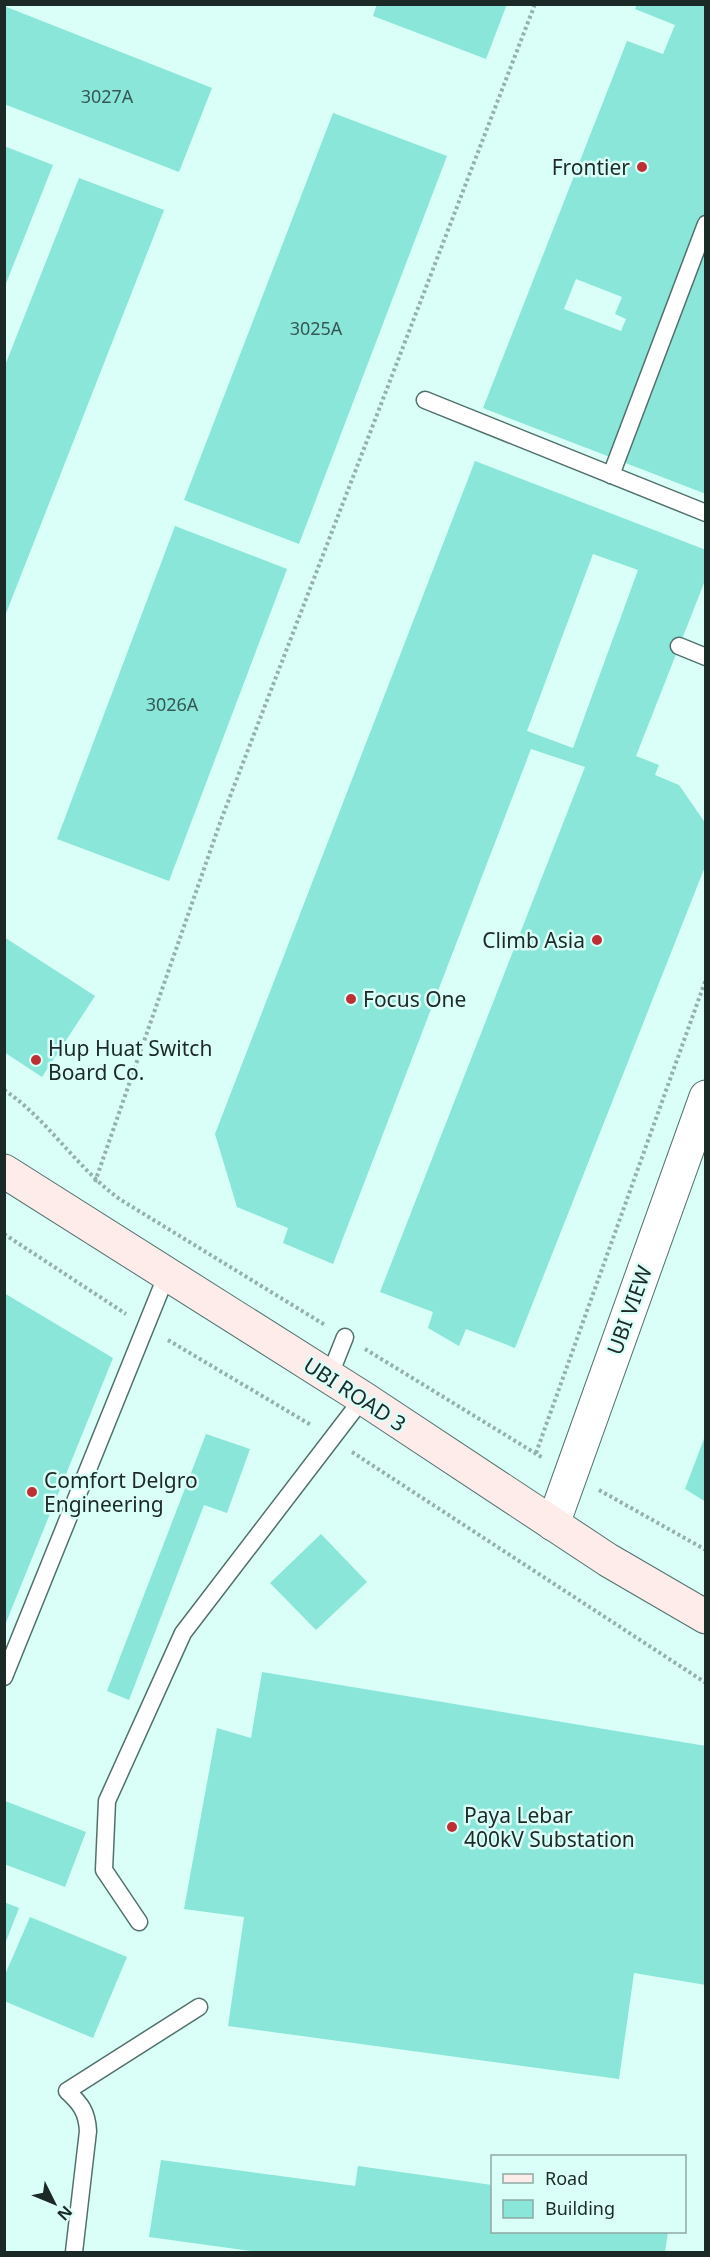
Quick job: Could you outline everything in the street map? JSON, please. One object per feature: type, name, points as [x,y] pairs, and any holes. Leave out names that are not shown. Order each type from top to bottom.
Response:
[{"type":"street","name":"UBI VIEW","points":[[554,1524],[705,1097]]},
{"type":"street","name":"UBI ROAD 3","points":[[7,1180],[167,1274],[363,1398],[608,1560],[705,1617]]},
{"type":"lane","points":[[611,475],[705,224]]},
{"type":"lane","points":[[425,400],[705,513]]},
{"type":"lane","points":[[679,646],[705,657]]},
{"type":"lane","points":[[4,1677],[167,1274]]},
{"type":"lane","points":[[329,1377],[345,1337]]},
{"type":"lane","points":[[139,1922],[104,1870],[107,1801],[183,1633],[363,1398]]},
{"type":"lane","points":[[74,2253],[88,2131],[87,2115],[80,2103],[67,2091],[199,2007]]},
{"type":"path","points":[[95,1182],[221,820],[535,4]]},
{"type":"path","points":[[705,730],[705,737]]},
{"type":"path","points":[[536,1453],[705,979]]},
{"type":"path","points":[[4,1090],[21,1101]]},
{"type":"path","points":[[4,1234],[146,1327],[332,1438],[705,1683]]},
{"type":"building","points":[[377,4],[507,4],[486,59],[373,16]]},
{"type":"building","name":"Frontier","points":[[637,4],[706,4],[706,494],[483,408],[627,41],[663,54],[675,25],[635,9]],"holes":[[[576,279],[622,297],[615,314],[626,319],[621,331],[564,309]]]},
{"type":"building","points":[[4,6],[212,88],[179,172],[4,104]]},
{"type":"building","points":[[333,113],[447,156],[299,544],[184,500]]},
{"type":"building","points":[[4,146],[53,165],[5,286],[4,286]]},
{"type":"building","points":[[79,178],[164,210],[5,616],[4,368]]},
{"type":"building","name":"Focus One","points":[[475,461],[706,550],[706,578],[636,756],[659,765],[655,775],[679,785],[706,824],[706,864],[515,1348],[466,1329],[459,1346],[428,1328],[433,1312],[380,1292],[585,767],[531,749],[333,1264],[283,1243],[288,1228],[237,1207],[215,1134]],"holes":[[[593,554],[638,570],[573,748],[527,731]]]},
{"type":"building","points":[[175,526],[287,569],[169,881],[57,839]]},
{"type":"building","points":[[4,937],[95,996],[42,1077],[4,1052]]},
{"type":"building","name":"Comfort Delgro Engineering","points":[[4,1293],[113,1358],[5,1625],[4,1625]]},
{"type":"building","points":[[206,1434],[250,1449],[227,1513],[204,1505],[129,1700],[107,1691]]},
{"type":"building","points":[[706,1436],[706,1502],[685,1489]]},
{"type":"building","points":[[321,1534],[367,1582],[316,1630],[270,1583]]},
{"type":"building","name":"Paya Lebar 400kV Substation","points":[[262,1672],[706,1746],[706,1985],[634,1973],[619,2079],[228,2026],[244,1917],[184,1909],[217,1728],[251,1738]]},
{"type":"building","points":[[5,1801],[86,1832],[65,1887],[4,1864]]},
{"type":"building","points":[[4,1902],[19,1908],[5,1944],[4,1944]]},
{"type":"building","points":[[30,1917],[127,1957],[93,2038],[4,2001],[4,1977]]},
{"type":"building","points":[[161,2160],[355,2186],[358,2166],[491,2185],[491,2233],[668,2233],[665,2252],[258,2252],[149,2237]]},
{"type":"place","name":"Frontier","points":[[642,167]]},
{"type":"place","name":"Climb Asia","points":[[597,940]]},
{"type":"place","name":"Focus One","points":[[351,999]]},
{"type":"place","name":"Hup Huat Switch Board Co.","points":[[36,1060]]},
{"type":"place","name":"Comfort Delgro Engineering","points":[[32,1492]]},
{"type":"place","name":"Paya Lebar 400kV Substation","points":[[452,1827]]}]
